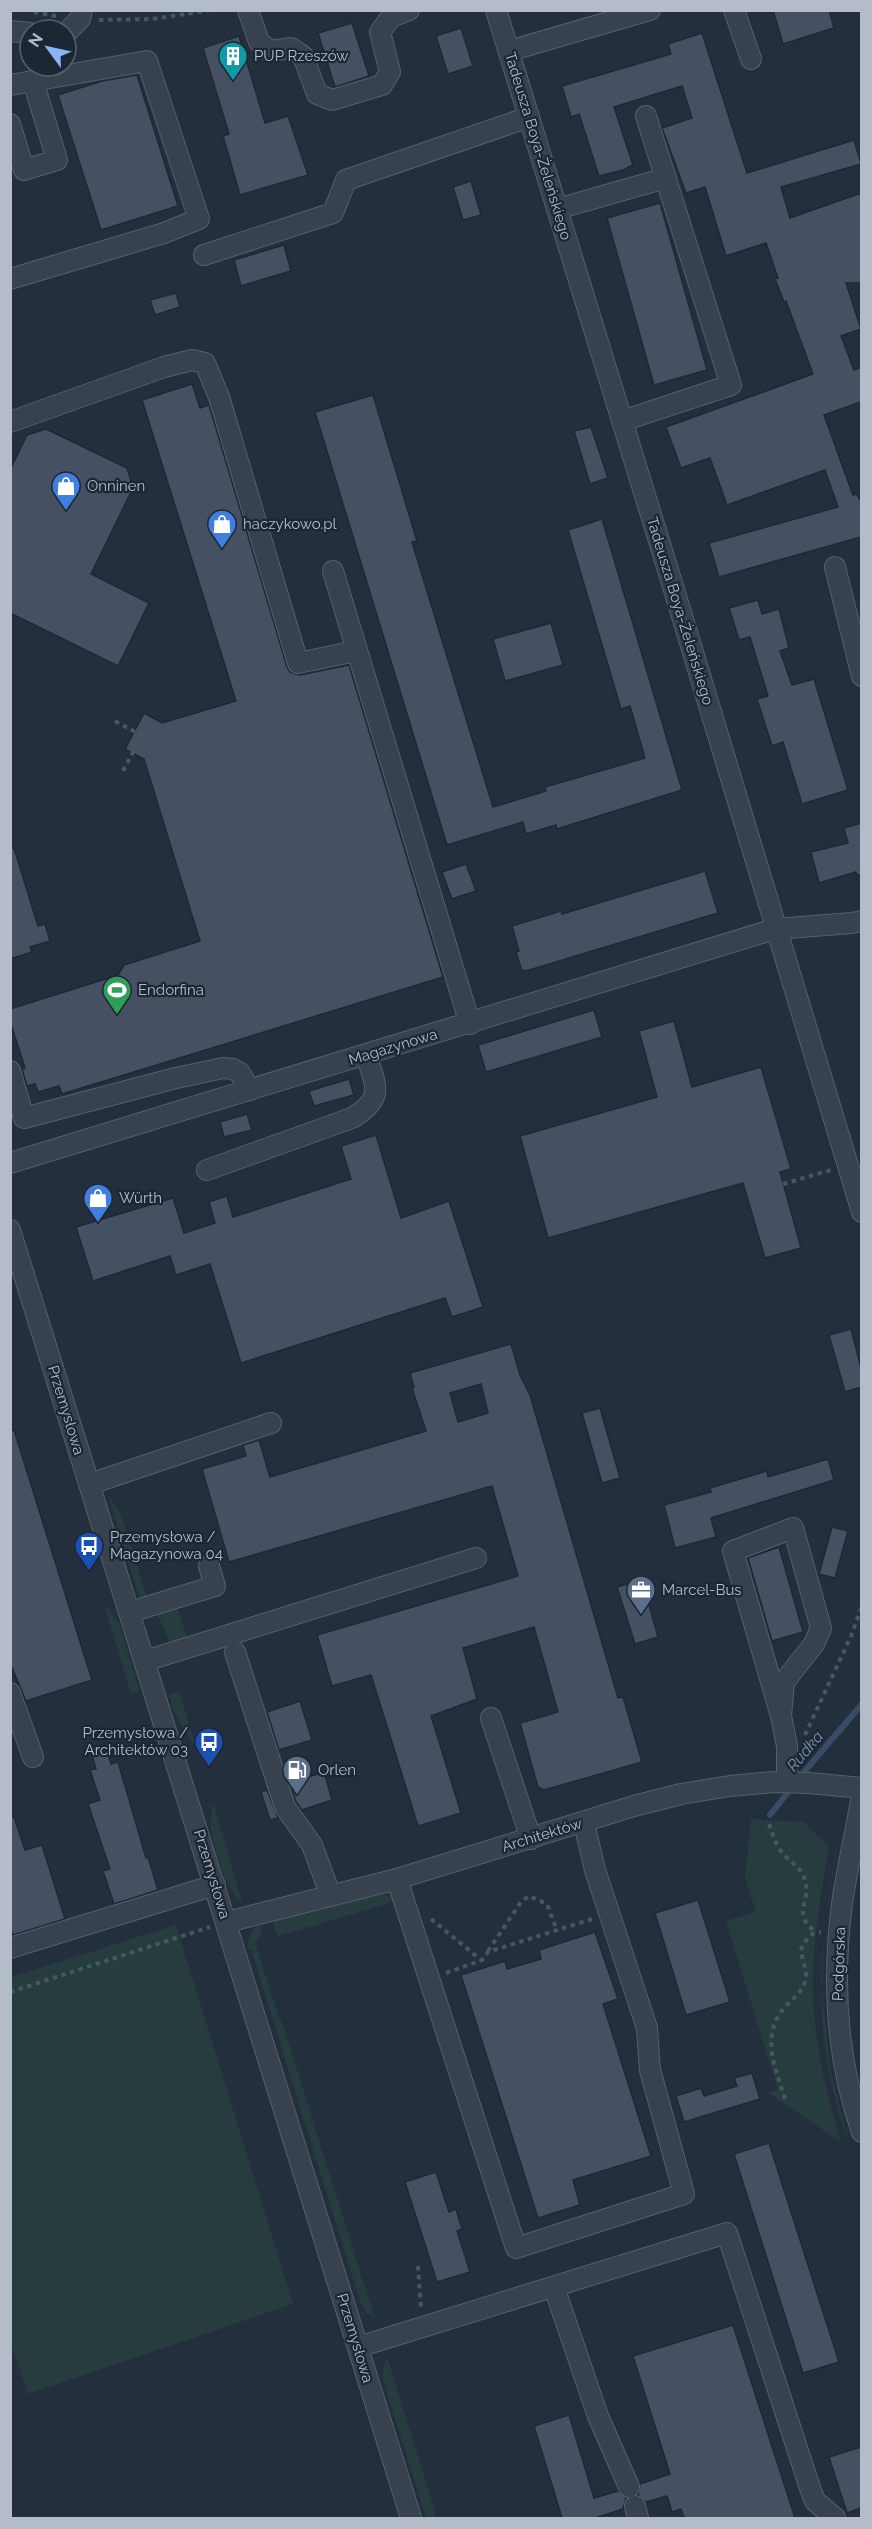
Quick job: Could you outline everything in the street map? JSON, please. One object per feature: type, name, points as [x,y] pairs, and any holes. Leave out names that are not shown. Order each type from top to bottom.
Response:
[{"type":"street","points":[[248,10],[259,42],[270,51],[291,48],[303,56],[317,94],[332,100],[382,85],[390,72],[380,32],[390,17],[409,10]]},
{"type":"street","name":"Tadeusza Boya-Żeleńskiego","points":[[496,10],[861,1212]]},
{"type":"street","points":[[509,51],[650,10]]},
{"type":"street","points":[[734,10],[751,59]]},
{"type":"street","points":[[10,279],[164,232],[199,219],[147,61],[78,69]]},
{"type":"street","points":[[10,85],[42,78]]},
{"type":"street","points":[[10,124],[24,170],[57,160],[33,81]]},
{"type":"street","points":[[622,421],[731,385],[646,116]]},
{"type":"street","points":[[204,255],[333,213],[346,180],[529,117]]},
{"type":"street","points":[[557,209],[666,178]]},
{"type":"street","points":[[10,422],[164,367],[192,360],[205,363],[219,397],[298,663],[356,651]]},
{"type":"street","points":[[835,567],[861,676]]},
{"type":"street","points":[[333,571],[470,1024]]},
{"type":"street","name":"Magazynowa","points":[[10,1163],[775,929],[861,921]]},
{"type":"street","points":[[207,1170],[351,1118],[366,1110],[374,1099],[375,1091],[374,1079],[366,1055]]},
{"type":"street","points":[[10,1071],[24,1118],[176,1078],[224,1068],[240,1073],[250,1090]]},
{"type":"street","name":"Przemysłowa","points":[[10,1230],[18,1282],[90,1484],[411,2518]]},
{"type":"street","points":[[90,1484],[271,1423]]},
{"type":"street","points":[[780,1782],[787,1746],[782,1716],[733,1551],[793,1528],[820,1628],[814,1644],[784,1682],[782,1716]]},
{"type":"street","points":[[145,1661],[476,1558]]},
{"type":"street","points":[[130,1612],[215,1586],[209,1566]]},
{"type":"street","points":[[235,1652],[285,1808],[312,1845],[331,1896]]},
{"type":"street","points":[[10,1693],[33,1757]]},
{"type":"street","points":[[491,1718],[531,1839]]},
{"type":"street","name":"Architektów","points":[[227,1922],[397,1879],[681,1794],[730,1786],[780,1782],[809,1782],[861,1788]]},
{"type":"street","name":"Podgórska","points":[[861,1795],[842,1902],[836,1976],[837,2015],[842,2055],[851,2102],[861,2132]]},
{"type":"street","points":[[397,1879],[516,2248],[684,2194],[650,2070],[647,2028],[587,1843],[584,1823]]},
{"type":"street","points":[[10,1948],[216,1885]]},
{"type":"street","points":[[358,2347],[728,2233],[810,2488],[815,2501],[835,2518]]},
{"type":"street","points":[[554,2287],[598,2416],[634,2504]]},
{"type":"path","points":[[78,27],[153,20],[211,10]]},
{"type":"path","points":[[27,12],[44,18]]},
{"type":"path","points":[[114,721],[150,740]]},
{"type":"path","points":[[123,771],[142,735]]},
{"type":"path","points":[[783,1184],[832,1170]]},
{"type":"path","points":[[804,1737],[851,1636],[861,1606]]},
{"type":"path","points":[[769,1824],[781,1851],[804,1876],[807,1889],[802,1913],[806,1923],[818,1932],[802,1945],[806,1972],[804,1983],[798,1994],[783,2009],[772,2030],[771,2052],[785,2098]]},
{"type":"path","points":[[429,1979],[482,1960],[521,1902],[528,1896],[547,1904],[557,1931]]},
{"type":"path","points":[[404,1902],[422,1912],[482,1960]]},
{"type":"path","points":[[488,1952],[610,1914]]},
{"type":"path","points":[[10,1992],[227,1922]]},
{"type":"path","points":[[413,2315],[422,2313],[418,2266]]},
{"type":"green space","points":[[108,1494],[121,1515],[147,1599],[142,1599],[138,1594]]},
{"type":"green space","points":[[104,1603],[119,1624],[140,1691],[131,1694]]},
{"type":"green space","points":[[177,1607],[187,1638],[169,1642],[157,1612]]},
{"type":"green space","points":[[179,1691],[195,1743],[193,1744],[174,1712],[169,1695]]},
{"type":"green space","points":[[214,1805],[242,1902],[236,1897],[226,1880],[215,1848],[211,1827],[211,1807]]},
{"type":"green space","points":[[842,1817],[827,1914],[834,1861]]},
{"type":"green space","points":[[751,1819],[803,1822],[829,1846],[815,1939],[813,1992],[816,2036],[829,2100],[841,2142],[768,2093],[778,2090],[726,1921],[756,1912],[745,1877]]},
{"type":"green space","points":[[381,1894],[392,1897],[396,1901],[279,1936],[276,1933],[273,1920]]},
{"type":"green space","points":[[260,1924],[262,1934],[255,1943],[375,2319],[366,2312],[360,2301],[251,1949],[248,1950],[250,1935]]},
{"type":"green space","points":[[176,1925],[293,2304],[28,2394],[10,2341],[11,1977]]},
{"type":"green space","points":[[824,1939],[822,1993],[831,2073],[850,2146],[836,2102],[827,2061],[822,2021],[821,1982]]},
{"type":"green space","points":[[387,2357],[435,2511],[435,2518],[426,2518],[383,2380],[383,2367]]},
{"type":"building","points":[[773,10],[829,10],[834,28],[783,44]]},
{"type":"building","points":[[352,23],[369,76],[335,87],[318,33]]},
{"type":"building","points":[[461,28],[473,66],[448,74],[436,36]]},
{"type":"building","points":[[702,33],[747,173],[854,140],[861,164],[781,187],[790,218],[861,193],[861,283],[846,283],[861,329],[841,336],[854,370],[861,367],[861,402],[824,415],[853,495],[857,494],[859,499],[861,498],[861,537],[719,577],[709,543],[838,507],[825,470],[727,505],[710,458],[681,468],[666,427],[813,374],[786,301],[784,302],[775,279],[778,278],[766,243],[726,256],[705,187],[686,193],[662,128],[692,118],[682,86],[614,107],[633,165],[599,176],[579,114],[571,117],[562,86],[671,54],[668,44]]},
{"type":"building","name":"PUP Rzeszów","points":[[239,36],[265,123],[288,116],[308,175],[240,195],[223,136],[229,134],[203,48]]},
{"type":"building","points":[[137,75],[178,206],[101,230],[58,95],[102,81]]},
{"type":"building","points":[[471,181],[481,215],[463,220],[453,187]]},
{"type":"building","points":[[660,203],[707,370],[654,385],[607,218]]},
{"type":"building","points":[[284,245],[291,271],[241,286],[234,260]]},
{"type":"building","points":[[176,293],[180,307],[155,315],[150,300]]},
{"type":"building","points":[[192,384],[200,408],[209,405],[287,667],[290,672],[300,675],[349,665],[443,977],[62,1094],[59,1086],[38,1092],[35,1084],[27,1086],[22,1069],[25,1068],[10,1021],[10,1009],[118,975],[124,965],[200,941],[144,759],[125,749],[144,713],[162,723],[236,701],[142,400]]},
{"type":"building","points":[[373,395],[417,541],[412,542],[493,807],[546,791],[545,787],[645,758],[630,706],[621,709],[568,530],[602,519],[682,790],[557,829],[556,825],[526,834],[523,822],[447,845],[315,412]]},
{"type":"building","points":[[591,427],[608,478],[590,484],[574,431]]},
{"type":"building","points":[[46,429],[127,468],[133,488],[91,574],[149,603],[118,666],[10,613],[10,470],[27,435]]},
{"type":"building","points":[[758,600],[762,614],[779,609],[789,648],[780,651],[792,685],[814,679],[848,790],[802,804],[783,742],[772,746],[757,699],[768,696],[750,637],[739,640],[729,608]]},
{"type":"building","points":[[551,623],[563,665],[505,681],[493,639]]},
{"type":"building","points":[[861,823],[861,875],[857,875],[856,872],[819,883],[811,852],[848,843],[844,828]]},
{"type":"building","points":[[10,848],[14,848],[38,926],[45,924],[50,941],[30,947],[32,952],[10,959]]},
{"type":"building","points":[[466,864],[476,891],[452,899],[442,872]]},
{"type":"building","points":[[705,871],[718,913],[522,971],[512,926],[561,911],[562,914]]},
{"type":"building","points":[[594,1010],[602,1037],[486,1072],[478,1045]]},
{"type":"building","points":[[674,1021],[692,1087],[761,1067],[791,1169],[780,1172],[801,1248],[765,1258],[743,1183],[548,1238],[520,1136],[657,1097],[639,1031]]},
{"type":"building","points":[[349,1079],[354,1095],[314,1106],[309,1091]]},
{"type":"building","points":[[247,1114],[252,1130],[224,1137],[220,1122]]},
{"type":"building","points":[[376,1135],[401,1218],[449,1201],[483,1307],[452,1317],[445,1298],[241,1363],[210,1264],[176,1275],[170,1256],[93,1281],[76,1227],[173,1198],[184,1233],[215,1223],[209,1202],[227,1196],[233,1217],[351,1179],[341,1146]]},
{"type":"building","points":[[851,1329],[861,1368],[861,1387],[845,1392],[829,1335]]},
{"type":"building","points":[[511,1344],[520,1375],[530,1395],[618,1698],[623,1697],[642,1762],[544,1790],[538,1787],[520,1723],[558,1712],[534,1627],[463,1648],[477,1699],[431,1716],[461,1813],[418,1826],[371,1675],[332,1686],[317,1635],[518,1576],[492,1486],[229,1562],[202,1469],[246,1456],[243,1445],[259,1440],[270,1477],[426,1431],[412,1388],[414,1387],[410,1373]],"holes":[[[481,1384],[488,1413],[458,1422],[450,1393]]]},
{"type":"building","points":[[600,1408],[620,1478],[602,1483],[582,1413]]},
{"type":"building","points":[[14,1430],[92,1680],[26,1701],[10,1663],[10,1431]]},
{"type":"building","points":[[828,1459],[834,1480],[711,1518],[716,1537],[675,1548],[664,1505],[711,1492],[710,1488],[767,1471],[768,1477]]},
{"type":"building","points":[[832,1527],[848,1531],[835,1578],[819,1574]]},
{"type":"building","points":[[779,1547],[803,1632],[772,1641],[748,1558]]},
{"type":"building","points":[[642,1580],[658,1637],[635,1644],[617,1587]]},
{"type":"building","points":[[300,1701],[312,1740],[279,1750],[267,1712]]},
{"type":"building","points":[[107,1750],[111,1764],[118,1762],[146,1858],[148,1857],[158,1890],[114,1904],[103,1871],[110,1869],[88,1804],[100,1800],[90,1770],[96,1769],[92,1755]]},
{"type":"building","points":[[324,1772],[332,1800],[302,1810],[296,1802],[290,1783]]},
{"type":"building","points":[[267,1790],[278,1818],[270,1820],[261,1792]]},
{"type":"building","points":[[10,1817],[14,1817],[25,1850],[42,1845],[65,1919],[13,1935],[10,1927]]},
{"type":"building","points":[[698,1900],[730,2002],[686,2015],[655,1913]]},
{"type":"building","points":[[595,1932],[618,1999],[603,2004],[651,2156],[573,2180],[580,2205],[538,2218],[461,1975],[505,1961],[507,1969],[541,1959],[539,1950]]},
{"type":"building","points":[[752,2073],[760,2099],[684,2122],[676,2096],[701,2088],[704,2096],[737,2086],[734,2078]]},
{"type":"building","points":[[769,2143],[839,2362],[803,2373],[734,2154]]},
{"type":"building","points":[[436,2172],[449,2212],[456,2209],[462,2229],[457,2231],[470,2272],[437,2282],[405,2182]]},
{"type":"building","points":[[733,2325],[795,2518],[684,2518],[681,2509],[672,2512],[667,2496],[646,2502],[638,2495],[640,2484],[670,2474],[633,2356]]},
{"type":"building","points":[[569,2415],[594,2498],[618,2491],[626,2498],[623,2509],[595,2518],[562,2518],[534,2426]]},
{"type":"building","points":[[861,2447],[861,2508],[847,2513],[829,2457]]},
{"type":"waterway","name":"Rudka","points":[[798,1779],[862,1704]]},
{"type":"waterway","name":"Rudka","points":[[770,1815],[792,1787]]},
{"type":"place","name":"PUP Rzeszów","points":[[233,82]]},
{"type":"place","name":"Onninen","points":[[66,512]]},
{"type":"place","name":"haczykowo.pl","points":[[222,550]]},
{"type":"place","name":"Endorfina","points":[[117,1016]]},
{"type":"place","name":"Würth","points":[[98,1224]]},
{"type":"place","name":"Przemysłowa / Magazynowa 04","points":[[89,1572]]},
{"type":"place","name":"Marcel-Bus","points":[[641,1616]]},
{"type":"place","name":"Przemysłowa / Architektów 03","points":[[209,1768]]},
{"type":"place","name":"Orlen","points":[[297,1796]]}]
